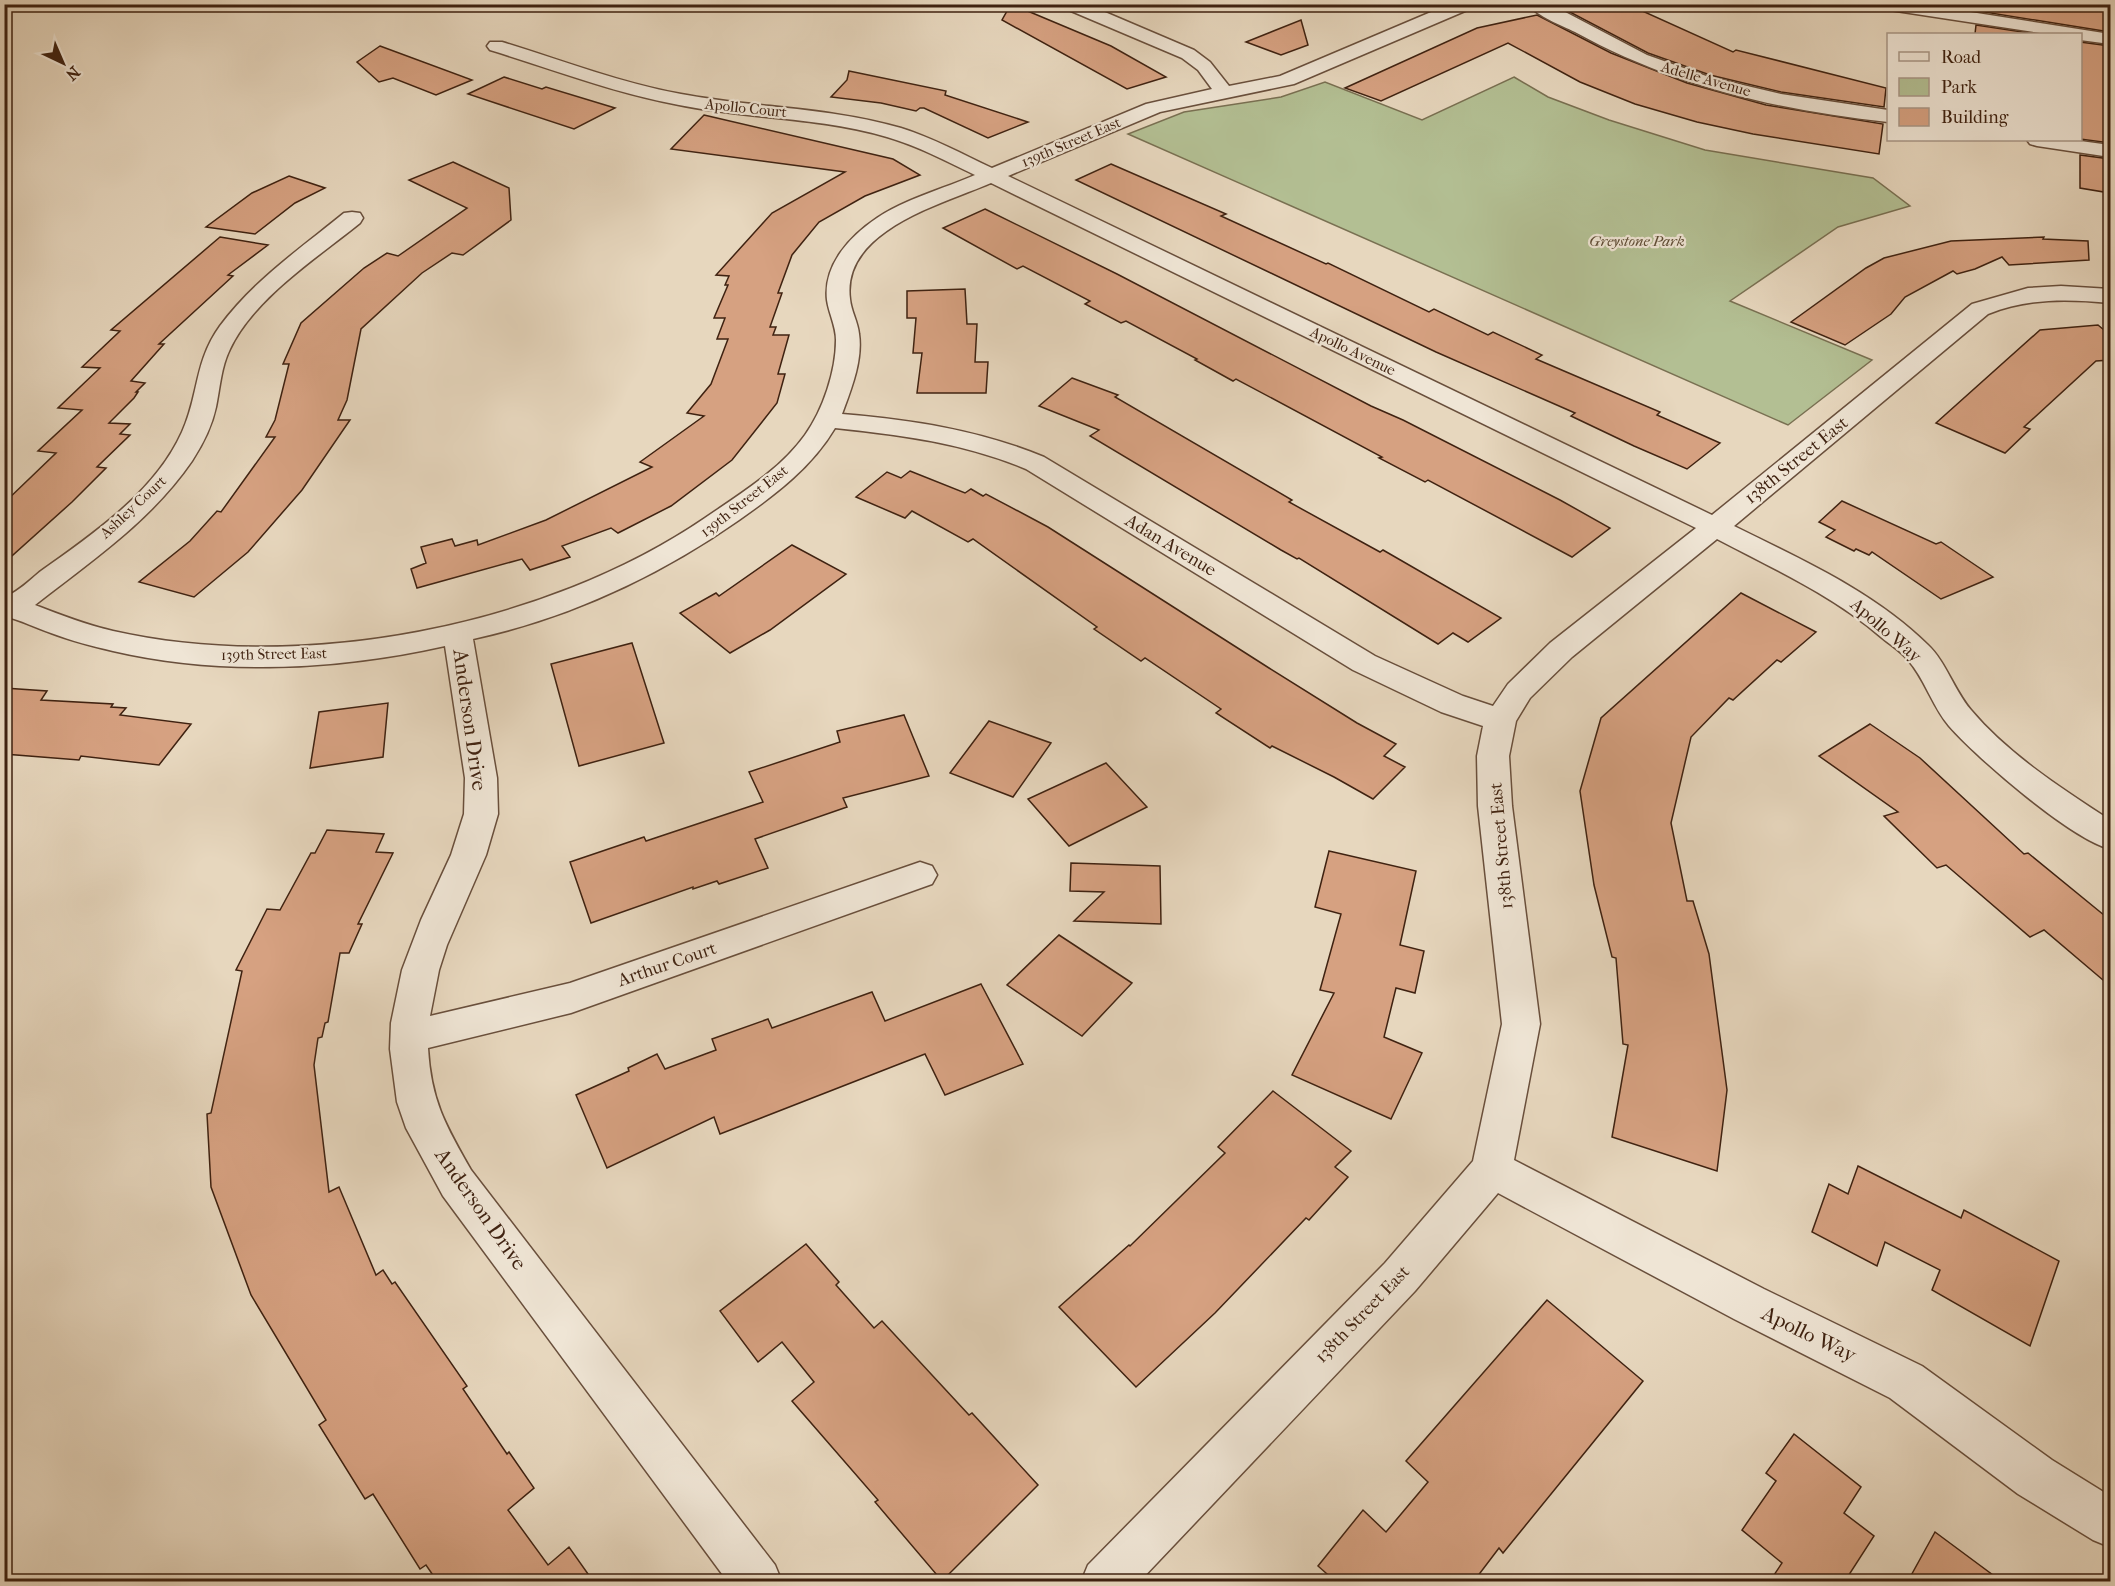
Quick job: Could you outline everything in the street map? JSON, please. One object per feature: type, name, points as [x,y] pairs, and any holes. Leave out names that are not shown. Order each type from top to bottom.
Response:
[{"type":"street","name":"139th Street East","points":[[9,606],[94,636],[163,650],[261,656],[323,654],[408,643],[456,634],[566,601],[668,555],[724,520],[782,476],[809,447],[826,420],[846,358],[848,338],[838,298],[838,277],[848,257],[860,241],[893,217],[1153,108],[1185,99],[1258,88],[1287,80],[1466,4]]},
{"type":"street","name":"Adelle Avenue","points":[[1536,4],[1640,58],[1696,79],[1763,96],[1887,116]]},
{"type":"street","points":[[1883,4],[2066,33]]},
{"type":"street","points":[[1072,5],[1188,54],[1204,66],[1225,93]]},
{"type":"street","points":[[2082,35],[2110,39]]},
{"type":"street","name":"Apollo Court","points":[[496,46],[678,99],[832,118],[879,128],[922,142],[992,175]]},
{"type":"street","points":[[2044,141],[2110,151]]},
{"type":"street","name":"Apollo Avenue","points":[[992,175],[1715,527]]},
{"type":"street","name":"Ashley Court","points":[[9,606],[130,514],[166,477],[191,441],[199,423],[212,361],[228,332],[258,298],[352,218]]},
{"type":"street","name":"138th Street East","points":[[1105,1581],[1400,1277],[1492,1169],[1521,1024],[1495,806],[1493,756],[1500,720],[1519,691],[1561,650],[1715,527],[1980,309],[2006,299],[2039,294],[2077,293],[2110,296]]},
{"type":"street","name":"Adan Avenue","points":[[826,420],[935,432],[977,440],[1008,450],[1035,463],[1364,663],[1452,704],[1500,720]]},
{"type":"street","name":"Apollo Way","points":[[1715,527],[1832,587],[1864,607],[1919,653],[1959,717],[1998,755],[2061,805],[2110,836]]},
{"type":"street","name":"Anderson Drive","points":[[456,634],[463,661],[480,773],[481,812],[468,854],[424,953],[416,981],[409,1037],[414,1088],[426,1127],[458,1183],[758,1581]]},
{"type":"street","name":"Arthur Court","points":[[409,1037],[571,998],[920,875]]},
{"type":"street","name":"Apollo Way","points":[[1492,1169],[1749,1304],[1906,1382],[2035,1477],[2110,1523]]},
{"type":"green space","name":"Greystone Park","points":[[1514,77],[1548,97],[1609,120],[1705,150],[1873,178],[1910,206],[1838,227],[1730,301],[1872,360],[1788,425],[1128,134],[1184,112],[1281,97],[1325,82],[1422,120]]},
{"type":"building","points":[[1011,4],[1111,46],[1166,77],[1127,89],[1002,20]]},
{"type":"building","points":[[1583,4],[1627,4],[1733,52],[1736,50],[1886,88],[1884,107],[1781,92],[1710,75],[1648,53],[1564,9]]},
{"type":"building","points":[[1979,4],[2091,4],[2110,7],[2110,32],[1978,11]]},
{"type":"building","points":[[1537,15],[1611,53],[1687,83],[1766,105],[1883,124],[1879,154],[1753,134],[1697,122],[1635,104],[1580,82],[1508,43],[1381,101],[1345,88],[1477,28]]},
{"type":"building","points":[[1301,20],[1308,45],[1281,55],[1246,42]]},
{"type":"building","points":[[1976,25],[2028,33],[1975,33]]},
{"type":"building","points":[[2082,42],[2110,46],[2110,143],[2082,139]]},
{"type":"building","points":[[380,46],[472,80],[436,95],[393,78],[379,82],[357,62]]},
{"type":"building","points":[[849,71],[946,91],[945,95],[1028,122],[988,138],[924,108],[916,111],[881,103],[831,97],[847,80]]},
{"type":"building","points":[[504,77],[615,108],[574,129],[468,94]]},
{"type":"building","points":[[704,115],[893,159],[920,175],[865,196],[819,222],[792,255],[778,293],[782,293],[770,327],[776,327],[773,335],[789,335],[778,374],[785,374],[777,403],[732,460],[671,506],[618,533],[611,528],[562,546],[570,557],[530,570],[522,559],[417,588],[411,569],[426,563],[421,547],[452,539],[455,546],[477,540],[478,545],[546,520],[652,467],[640,462],[704,416],[687,413],[711,384],[728,339],[717,339],[725,318],[714,318],[728,285],[725,285],[729,276],[716,275],[772,213],[845,172],[671,149]]},
{"type":"building","points":[[2080,155],[2110,159],[2110,193],[2080,188]]},
{"type":"building","points":[[453,162],[509,188],[511,220],[463,255],[452,253],[422,273],[361,329],[347,400],[338,420],[350,420],[302,490],[248,552],[194,597],[139,582],[190,541],[217,511],[221,512],[275,437],[266,437],[275,420],[289,364],[283,364],[301,323],[364,268],[387,253],[398,256],[467,208],[409,180]]},
{"type":"building","points":[[1111,164],[1226,214],[1221,216],[1328,263],[1429,312],[1434,309],[1488,335],[1493,332],[1542,355],[1536,359],[1660,412],[1657,415],[1720,443],[1687,469],[1634,446],[1571,416],[1575,413],[1436,352],[1076,180]]},
{"type":"building","points":[[289,176],[325,188],[295,203],[255,234],[206,227],[252,193]]},
{"type":"building","points":[[985,209],[1560,500],[1610,528],[1572,557],[1428,480],[1425,482],[1379,458],[1382,457],[1236,379],[1233,381],[1126,321],[1121,323],[1085,304],[1090,301],[1023,266],[1017,269],[943,228]]},
{"type":"building","points":[[220,237],[268,245],[228,275],[233,276],[159,344],[164,344],[131,381],[145,383],[136,392],[138,392],[134,398],[109,423],[130,424],[120,434],[130,435],[97,467],[106,468],[4,563],[4,503],[56,453],[38,451],[82,410],[58,408],[100,368],[82,367],[120,331],[111,330]]},
{"type":"building","points":[[2044,237],[2043,239],[2088,241],[2089,260],[2009,265],[2002,257],[1975,269],[1957,274],[1953,271],[1905,297],[1891,314],[1845,345],[1791,322],[1866,268],[1884,258],[1951,241]]},
{"type":"building","points":[[965,289],[967,324],[977,324],[975,362],[988,362],[986,393],[917,393],[922,353],[913,353],[916,318],[907,318],[907,291]]},
{"type":"building","points":[[2098,325],[2110,335],[2110,360],[2096,361],[2024,427],[2030,429],[2005,453],[1936,423],[2040,330]]},
{"type":"building","points":[[1072,378],[1118,395],[1115,397],[1292,500],[1289,502],[1380,552],[1383,550],[1501,618],[1468,642],[1453,633],[1438,644],[1299,558],[1281,550],[1090,436],[1099,430],[1039,406]]},
{"type":"building","points":[[910,471],[965,493],[971,489],[983,496],[986,494],[1048,527],[1357,723],[1396,744],[1384,756],[1405,767],[1373,799],[1272,746],[1270,748],[1216,713],[1221,709],[1145,658],[1141,661],[1094,629],[1097,627],[973,539],[968,542],[912,511],[905,518],[856,497],[887,472],[901,478]]},
{"type":"building","points":[[1842,501],[1936,544],[1941,542],[1993,577],[1941,599],[1872,552],[1869,555],[1856,549],[1854,551],[1826,537],[1835,530],[1819,522]]},
{"type":"building","points":[[792,545],[846,574],[770,630],[730,653],[680,613],[716,593],[719,596]]},
{"type":"building","points":[[1741,593],[1816,632],[1781,662],[1777,660],[1733,700],[1729,698],[1691,737],[1671,823],[1687,901],[1693,901],[1709,954],[1727,1090],[1717,1171],[1612,1137],[1628,1045],[1623,1044],[1616,958],[1612,957],[1594,885],[1580,791],[1601,718]]},
{"type":"building","points":[[632,643],[664,743],[579,766],[551,664]]},
{"type":"building","points":[[4,688],[47,691],[41,700],[113,704],[111,707],[126,708],[120,715],[191,724],[159,765],[81,756],[79,760],[4,754]]},
{"type":"building","points":[[388,703],[383,757],[310,768],[319,712]]},
{"type":"building","points":[[904,715],[929,776],[843,798],[847,807],[755,839],[768,868],[719,884],[717,881],[693,889],[693,887],[591,923],[570,862],[644,837],[646,841],[763,802],[749,772],[840,742],[837,731]]},
{"type":"building","points":[[989,721],[1051,743],[1013,797],[950,773]]},
{"type":"building","points":[[1870,724],[1920,758],[2024,854],[2028,853],[2110,920],[2110,986],[2044,930],[2030,937],[1946,865],[1937,868],[1884,816],[1898,812],[1819,756]]},
{"type":"building","points":[[1106,763],[1147,807],[1069,846],[1028,799]]},
{"type":"building","points":[[327,830],[384,834],[376,852],[393,853],[358,924],[362,924],[349,953],[340,953],[328,1022],[325,1023],[322,1037],[318,1038],[314,1065],[329,1192],[339,1187],[376,1275],[383,1270],[392,1284],[395,1282],[467,1386],[463,1389],[507,1454],[509,1452],[534,1488],[508,1510],[548,1565],[569,1547],[593,1581],[437,1581],[426,1565],[420,1569],[373,1494],[365,1499],[319,1425],[326,1420],[251,1295],[211,1187],[207,1114],[211,1113],[242,971],[236,970],[267,909],[280,910],[311,853],[315,853]]},
{"type":"building","points":[[1329,851],[1416,871],[1400,945],[1424,951],[1415,993],[1396,988],[1384,1037],[1422,1053],[1391,1119],[1292,1075],[1334,993],[1320,990],[1341,914],[1315,907]]},
{"type":"building","points":[[1071,863],[1160,866],[1161,924],[1074,921],[1104,892],[1070,891]]},
{"type":"building","points":[[1059,935],[1132,983],[1082,1036],[1007,985]]},
{"type":"building","points":[[981,984],[1023,1064],[945,1095],[925,1054],[720,1134],[714,1117],[607,1168],[576,1095],[629,1071],[628,1068],[657,1054],[665,1069],[716,1050],[712,1039],[768,1019],[772,1028],[872,992],[885,1021]]},
{"type":"building","points":[[1273,1091],[1351,1151],[1335,1167],[1348,1177],[1309,1220],[1306,1218],[1215,1313],[1136,1387],[1059,1307],[1130,1246],[1225,1153],[1218,1147]]},
{"type":"building","points":[[1858,1166],[1961,1218],[1964,1210],[2059,1261],[2030,1346],[1932,1290],[1940,1270],[1885,1242],[1877,1266],[1812,1232],[1829,1184],[1848,1194]]},
{"type":"building","points":[[806,1244],[839,1282],[836,1285],[874,1328],[882,1321],[969,1415],[972,1413],[1038,1485],[942,1581],[875,1502],[878,1500],[792,1401],[814,1382],[782,1342],[758,1362],[720,1311]]},
{"type":"building","points":[[1547,1300],[1643,1381],[1503,1553],[1499,1548],[1474,1581],[1335,1581],[1318,1566],[1363,1510],[1386,1532],[1428,1482],[1406,1461]]},
{"type":"building","points":[[1794,1434],[1861,1487],[1844,1513],[1874,1536],[1845,1581],[1770,1581],[1782,1563],[1742,1530],[1776,1481],[1766,1473]]},
{"type":"building","points":[[1935,1532],[2001,1581],[1908,1581]]}]
